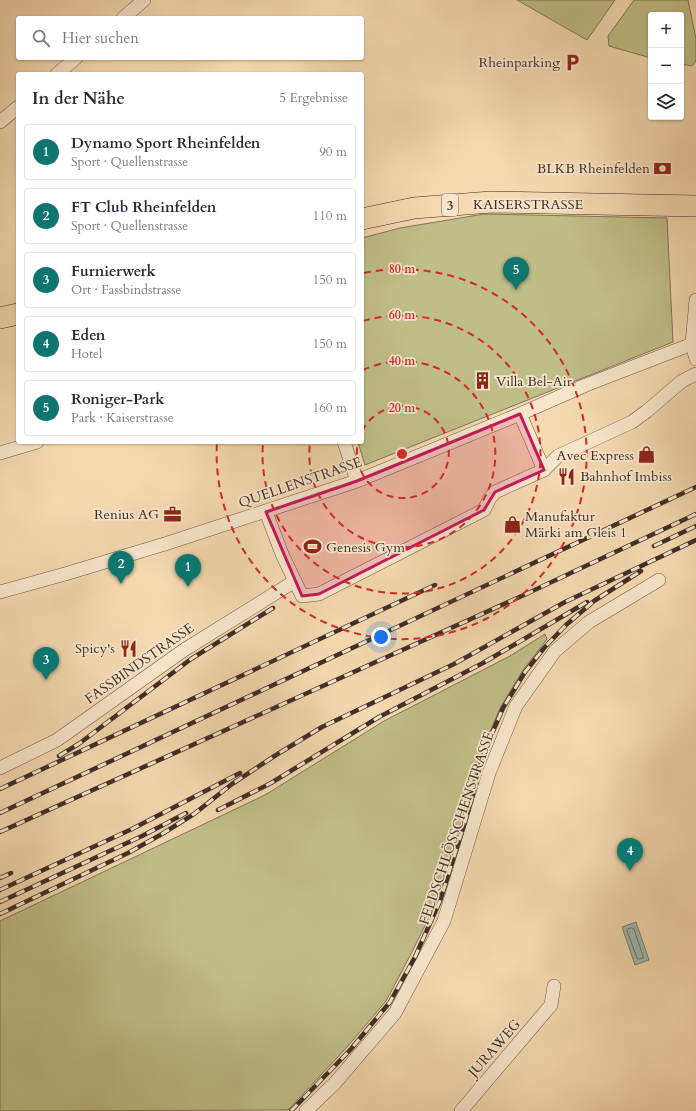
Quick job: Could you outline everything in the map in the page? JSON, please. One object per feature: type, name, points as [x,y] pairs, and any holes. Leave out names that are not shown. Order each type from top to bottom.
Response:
[{"type":"main road","name":"KAISERSTRASSE","points":[[364,220],[414,208],[491,202],[696,206]]},
{"type":"main road","points":[[0,318],[16,314]]},
{"type":"street","points":[[125,16],[144,0]]},
{"type":"street","points":[[59,72],[74,60]]},
{"type":"street","points":[[0,122],[16,109]]},
{"type":"street","points":[[696,300],[692,344],[696,359]]},
{"type":"street","name":"QUELLENSTRASSE","points":[[0,592],[65,574],[266,512],[357,481],[520,414],[586,385],[692,344]]},
{"type":"street","points":[[266,512],[282,554],[302,596],[319,594],[484,510],[495,492],[544,470],[558,456],[632,422],[682,381],[696,374]]},
{"type":"street","points":[[520,414],[544,470]]},
{"type":"street","points":[[0,453],[30,444]]},
{"type":"street","points":[[345,444],[357,481]]},
{"type":"street","name":"FELDSCHLÖSSCHENSTRASSE","points":[[306,1111],[335,1082],[395,1013],[444,921],[489,773],[516,706],[555,652],[589,622],[659,580]]},
{"type":"street","name":"FASSBINDSTRASSE","points":[[0,768],[57,740],[184,650],[295,581]]},
{"type":"street","name":"JURAWEG","points":[[461,1111],[552,1005],[554,986]]},
{"type":"highlighted area","points":[[520,414],[544,470],[495,492],[484,510],[319,594],[302,596],[266,512],[357,481]]},
{"type":"shaded area","points":[[517,0],[615,0],[587,40]]},
{"type":"shaded area","points":[[634,0],[688,0],[696,39],[696,61],[692,66],[684,65],[684,12],[648,12],[648,57],[609,46],[608,36]]},
{"type":"shaded area","points":[[484,214],[667,218],[673,342],[365,465],[359,444],[364,444],[364,237],[400,228]]},
{"type":"shaded area","points":[[545,634],[547,639],[523,670],[501,706],[484,746],[438,899],[386,1001],[348,1046],[288,1110],[0,1111],[0,921],[265,795],[384,721],[510,656]]},
{"type":"water","points":[[636,922],[649,960],[635,965],[622,927]]},
{"type":"railway","points":[[0,813],[696,487]]},
{"type":"railway","points":[[0,832],[524,595],[696,514]]},
{"type":"railway","points":[[654,546],[696,526]]},
{"type":"railway","points":[[0,914],[128,853],[162,834],[194,814],[232,784],[322,727],[454,664],[565,602],[696,540]]},
{"type":"railway","points":[[291,1111],[351,1049],[390,1002],[415,957],[440,901],[487,745],[503,708],[525,672],[544,648],[566,625],[594,601],[641,571]]},
{"type":"railway","points":[[0,789],[435,585]]},
{"type":"railway","points":[[218,810],[271,783],[379,717],[483,663],[587,602]]},
{"type":"railway","points":[[59,756],[80,743],[191,659],[273,608]]},
{"type":"railway","points":[[0,890],[132,829],[240,773]]},
{"type":"railway","points":[[0,902],[142,836],[186,813]]},
{"type":"railway","points":[[0,878],[11,873]]},
{"type":"place","name":"Rheinparking","points":[[573,62]]},
{"type":"place","name":"BLKB Rheinfelden","points":[[663,168]]},
{"type":"place","name":"Roniger-Park","points":[[516,290]]},
{"type":"place","name":"Villa Bel-Air","points":[[483,381]]},
{"type":"place","name":"Avec Express","points":[[647,455]]},
{"type":"place","name":"Bahnhof Imbiss","points":[[567,476]]},
{"type":"place","name":"Renius AG","points":[[172,514]]},
{"type":"place","name":"Manufaktur Märki am Gleis 1","points":[[512,524]]},
{"type":"place","name":"Genesis Gym","points":[[313,547]]},
{"type":"place","name":"FT Club Rheinfelden","points":[[121,584]]},
{"type":"place","name":"Dynamo Sport Rheinfelden","points":[[188,587]]},
{"type":"place","name":"Spicy's","points":[[128,648]]},
{"type":"place","name":"Furnierwerk","points":[[46,680]]},
{"type":"place","name":"Eden","points":[[630,871]]}]
